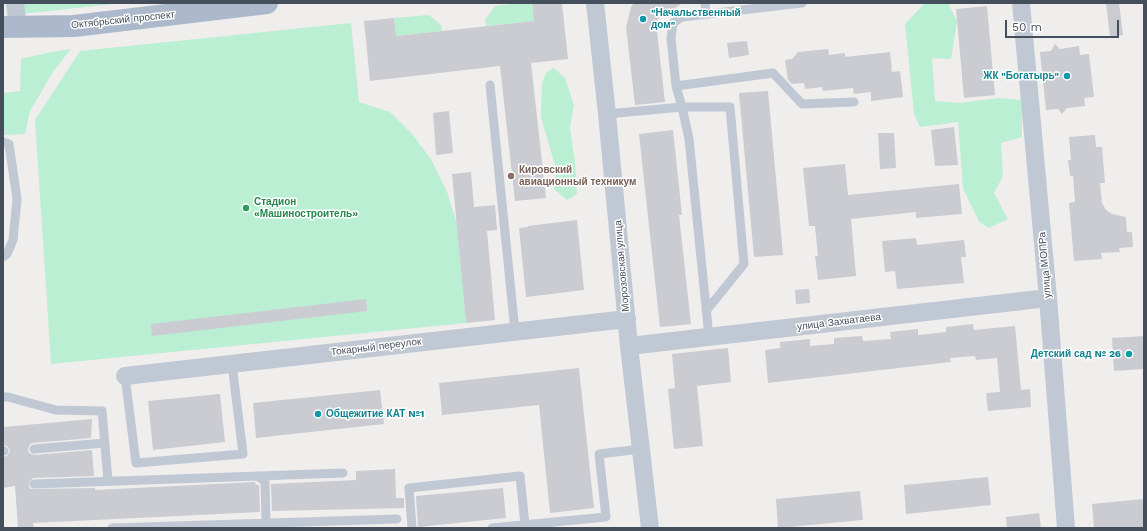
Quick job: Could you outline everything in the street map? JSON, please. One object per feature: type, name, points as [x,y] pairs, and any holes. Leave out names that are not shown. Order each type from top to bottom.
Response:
[{"type":"main road","name":"Октябрьский проспект","points":[[10,27],[74,26],[267,3]]},
{"type":"street","points":[[10,27],[15,3]]},
{"type":"street","name":"Морозовская улица","points":[[595,3],[629,346],[650,528]]},
{"type":"street","name":"улица МОПРа","points":[[1021,3],[1048,298],[1066,528]]},
{"type":"street","name":"улица Захватаева","points":[[629,346],[1048,298]]},
{"type":"street","name":"Токарный переулок","points":[[125,376],[627,319]]},
{"type":"lane","points":[[705,3],[706,14]]},
{"type":"lane","points":[[709,337],[689,139],[676,86],[671,38],[673,23],[682,17],[802,3]]},
{"type":"lane","points":[[676,86],[773,73],[802,104],[854,102]]},
{"type":"lane","points":[[490,85],[515,331]]},
{"type":"lane","points":[[607,114],[682,107],[730,107],[744,264],[706,310]]},
{"type":"lane","points":[[3,142],[9,144],[17,198],[13,240],[7,254],[3,257]]},
{"type":"lane","points":[[125,376],[136,463],[243,454],[232,364]]},
{"type":"lane","points":[[3,397],[56,410],[102,411],[108,481]]},
{"type":"lane","points":[[34,449],[105,443]]},
{"type":"lane","points":[[492,528],[606,517],[599,454],[641,449]]},
{"type":"lane","points":[[34,484],[343,473]]},
{"type":"lane","points":[[257,476],[265,481],[266,523]]},
{"type":"lane","points":[[412,528],[409,488],[520,476],[525,525]]},
{"type":"lane","points":[[112,528],[266,523],[352,524],[397,519]]},
{"type":"green space","points":[[20,3],[124,3],[21,14]]},
{"type":"green space","points":[[532,3],[534,21],[486,26],[485,20],[495,6]]},
{"type":"green space","points":[[925,3],[948,3],[957,21],[951,59],[932,58],[935,101],[959,103],[999,98],[1022,100],[1022,137],[1001,143],[1003,176],[994,193],[1008,219],[989,228],[979,222],[963,188],[958,122],[920,127],[914,114],[905,24]]},
{"type":"green space","points":[[429,15],[441,25],[442,31],[396,36],[394,18]]},
{"type":"green space","name":"Стадион «Машиностроитель»","points":[[351,23],[359,102],[390,112],[412,134],[431,159],[447,192],[457,224],[466,323],[51,364],[35,120],[80,51]]},
{"type":"green space","points":[[71,49],[53,72],[30,111],[25,134],[3,135],[3,93],[20,91],[21,59]]},
{"type":"green space","points":[[554,68],[565,78],[574,105],[570,128],[575,162],[577,194],[567,200],[554,189],[556,169],[541,117],[542,83],[546,73]]},
{"type":"building","points":[[532,3],[562,3],[568,59],[531,63],[546,198],[515,201],[500,66],[370,81],[364,21],[394,18],[396,36],[534,21]]},
{"type":"building","points":[[634,3],[683,3],[660,17],[656,22],[665,102],[635,105],[626,27],[631,7]]},
{"type":"building","points":[[1106,3],[1119,3],[1123,35],[1110,37]]},
{"type":"building","points":[[987,6],[995,95],[964,98],[956,9]]},
{"type":"building","points":[[747,41],[749,55],[729,58],[727,43]]},
{"type":"building","name":"ЖК \"Богатырь\"","points":[[1055,44],[1060,49],[1079,46],[1080,55],[1089,54],[1094,97],[1084,98],[1085,106],[1067,108],[1062,114],[1058,109],[1046,110],[1040,52],[1051,51]]},
{"type":"building","points":[[828,49],[829,55],[845,53],[845,57],[890,52],[892,72],[900,71],[903,97],[871,101],[871,92],[854,94],[853,88],[823,91],[822,87],[805,89],[804,83],[792,84],[788,80],[785,60],[792,59],[798,52]]},
{"type":"building","points":[[768,91],[783,255],[754,257],[739,93]]},
{"type":"building","points":[[449,111],[453,153],[436,155],[433,113]]},
{"type":"building","points":[[954,127],[958,165],[935,166],[931,130]]},
{"type":"building","points":[[673,130],[682,215],[679,215],[691,324],[660,327],[639,134]]},
{"type":"building","points":[[878,133],[894,133],[896,168],[880,169]]},
{"type":"building","points":[[1095,135],[1096,147],[1102,147],[1105,183],[1100,183],[1102,203],[1106,210],[1112,214],[1126,217],[1127,232],[1132,232],[1133,247],[1119,248],[1120,252],[1101,253],[1102,259],[1074,261],[1069,203],[1075,202],[1073,176],[1070,176],[1068,160],[1071,160],[1069,137]]},
{"type":"building","points":[[845,164],[848,195],[959,184],[962,214],[916,218],[916,212],[851,219],[856,276],[818,280],[815,256],[818,256],[815,226],[809,226],[803,168]]},
{"type":"building","points":[[471,172],[474,207],[495,205],[497,230],[487,231],[495,320],[466,323],[452,174]]},
{"type":"building","points":[[577,220],[584,290],[526,297],[519,228]]},
{"type":"building","points":[[916,238],[917,245],[964,240],[966,257],[961,257],[964,283],[897,289],[895,271],[885,272],[882,241]]},
{"type":"building","points":[[809,289],[810,303],[796,304],[795,290]]},
{"type":"building","points":[[366,299],[367,311],[152,336],[151,324]]},
{"type":"building","points":[[973,324],[974,330],[1015,326],[1021,390],[1030,389],[1031,407],[988,411],[986,393],[1000,392],[997,358],[976,360],[975,356],[950,358],[951,362],[768,383],[765,350],[780,348],[780,342],[810,339],[810,346],[834,344],[834,338],[862,336],[863,341],[891,339],[890,332],[918,329],[918,335],[946,332],[946,327]]},
{"type":"building","name":"Детский сад № 26","points":[[1144,336],[1144,369],[1114,371],[1112,338]]},
{"type":"building","points":[[728,348],[731,382],[697,386],[703,446],[674,449],[668,389],[675,388],[672,354]]},
{"type":"building","points":[[579,368],[594,508],[550,513],[539,405],[442,415],[439,383]]},
{"type":"building","name":"Общежитие КАТ №1","points":[[380,390],[384,424],[256,438],[253,403]]},
{"type":"building","points":[[220,394],[225,442],[153,450],[148,401]]},
{"type":"building","points":[[92,419],[91,438],[33,443],[30,444],[28,449],[29,453],[35,455],[92,450],[94,476],[33,478],[29,482],[29,487],[31,489],[95,488],[95,490],[255,482],[256,485],[259,485],[260,512],[33,523],[34,528],[18,528],[15,486],[3,488],[3,457],[7,456],[10,451],[7,446],[3,445],[3,427]]},
{"type":"building","points":[[395,469],[396,498],[404,498],[404,508],[272,511],[271,484],[356,480],[356,471]]},
{"type":"building","points":[[988,477],[991,505],[906,514],[904,485]]},
{"type":"building","points":[[503,488],[506,518],[418,527],[416,496]]},
{"type":"building","points":[[860,491],[863,520],[778,528],[776,499]]},
{"type":"building","points":[[1144,499],[1144,528],[1094,528],[1092,504]]},
{"type":"building","points":[[1039,513],[1041,528],[1007,528],[1006,517]]},
{"type":"place","name":"\"Начальственный дом\"","points":[[643,19]]},
{"type":"place","name":"ЖК \"Богатырь\"","points":[[1067,76]]},
{"type":"place","name":"Кировский авиационный техникум","points":[[511,176]]},
{"type":"place","name":"Стадион «Машиностроитель»","points":[[246,208]]},
{"type":"place","name":"Детский сад № 26","points":[[1129,354]]},
{"type":"place","name":"Общежитие КАТ №1","points":[[318,414]]}]
